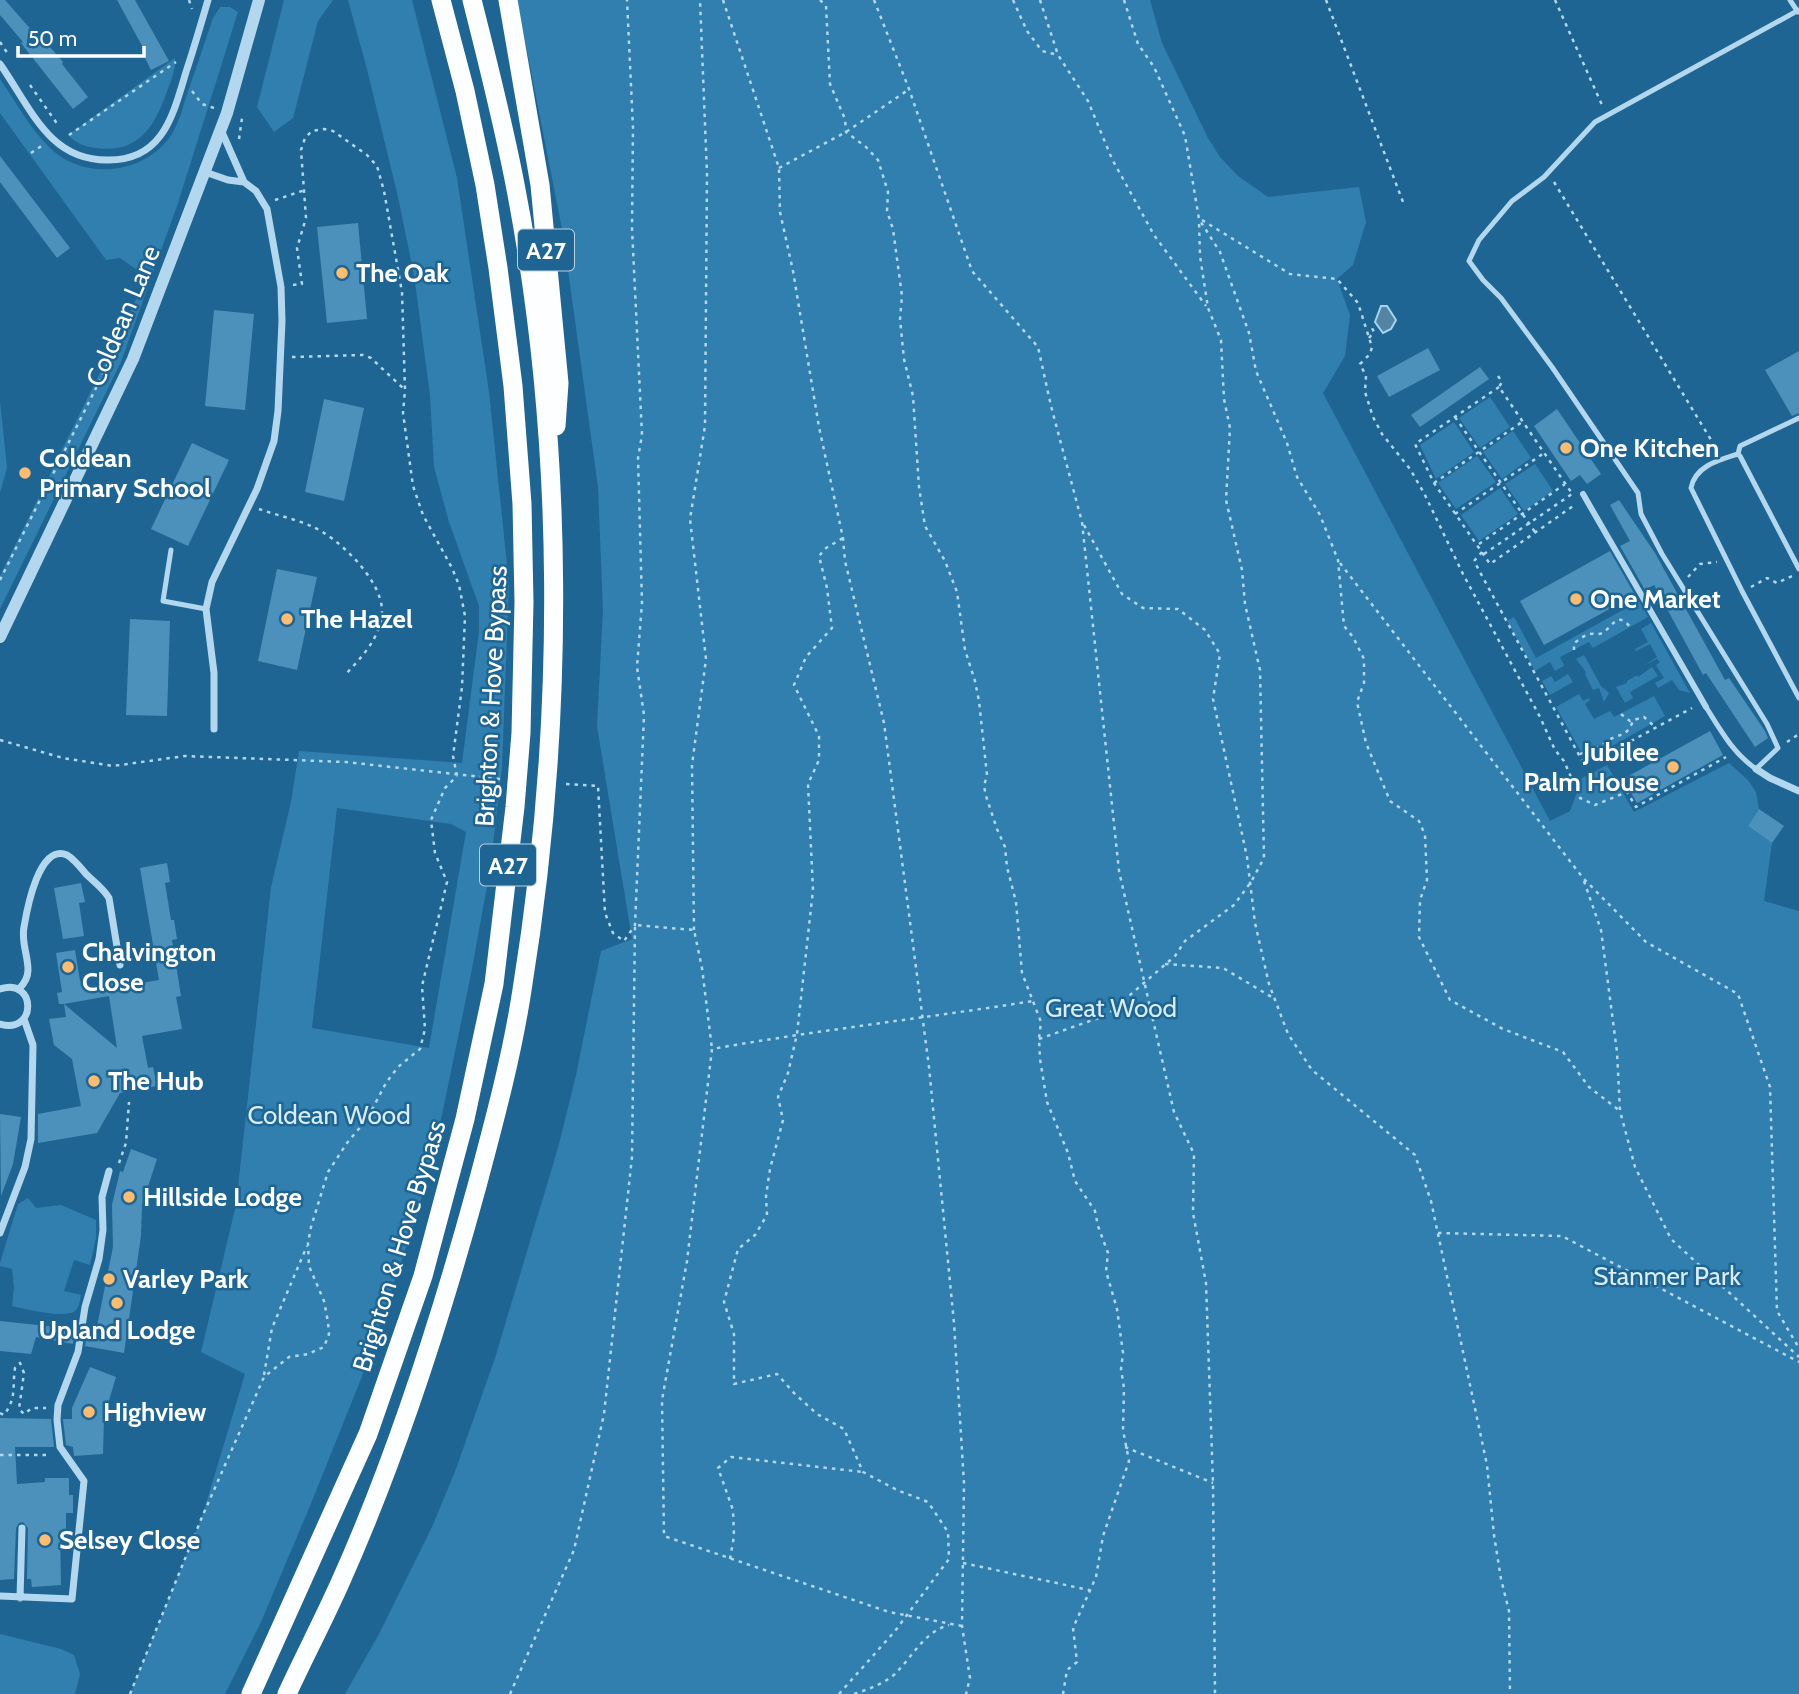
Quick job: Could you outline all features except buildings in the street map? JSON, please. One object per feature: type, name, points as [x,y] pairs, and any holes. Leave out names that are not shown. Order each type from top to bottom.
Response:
[{"type":"highway","name":"Brighton & Hove Bypass","points":[[251,1694],[368,1434],[423,1276],[465,1119],[494,984],[515,807],[521,733],[524,602],[522,504],[513,386],[485,185],[465,91],[441,0]]},
{"type":"highway","name":"A27","points":[[287,1694],[341,1582],[395,1445],[451,1281],[494,1125],[522,991],[544,815],[550,733],[554,602],[552,501],[543,384],[515,182],[495,87],[472,0]]},
{"type":"highway","name":"A27","points":[[508,0],[540,185],[559,383],[552,501]]},
{"type":"street","points":[[0,64],[48,134],[60,145],[73,153],[95,159],[125,158],[149,147],[170,124],[208,0]]},
{"type":"street","name":"Coldean Lane","points":[[0,637],[133,359],[221,130],[258,0]]},
{"type":"street","points":[[215,730],[214,673],[206,609],[212,582],[249,506],[274,441],[281,359],[281,287],[265,204],[256,191],[244,182],[221,130]]},
{"type":"street","points":[[205,172],[244,182]]},
{"type":"street","points":[[1583,494],[1704,705]]},
{"type":"street","points":[[1756,769],[1799,791]]},
{"type":"street","points":[[19,989],[29,972],[23,942],[24,928],[37,877],[47,859],[59,854],[69,856],[109,898],[120,965]]},
{"type":"street","points":[[0,989],[7,986],[23,993],[28,1003],[24,1019],[33,1045],[30,1139],[25,1167],[0,1233]]},
{"type":"street","points":[[0,1024],[13,1025],[24,1019]]},
{"type":"street","points":[[0,1596],[72,1600],[84,1481],[63,1453],[57,1435],[58,1408],[78,1352],[87,1297],[99,1259],[103,1230],[102,1197],[113,1170]]},
{"type":"street","points":[[20,1598],[22,1528]]},
{"type":"lane","points":[[1704,705],[1732,749],[1756,769],[1778,748],[1767,724],[1681,585],[1641,514],[1638,493],[1552,367],[1501,298],[1469,261],[1479,240],[1513,201],[1548,173],[1595,122],[1798,12],[1790,0]]},
{"type":"lane","points":[[1799,418],[1740,446],[1738,454],[1748,468],[1799,571]]},
{"type":"lane","points":[[1738,454],[1702,469],[1692,478],[1691,488],[1799,698]]},
{"type":"lane","points":[[172,550],[163,601],[206,609]]},
{"type":"path","points":[[189,0],[193,14]]},
{"type":"path","points":[[510,1694],[574,1550],[604,1414],[632,1157],[635,925],[644,715],[637,667],[642,603],[638,458],[642,435],[632,228],[633,128],[628,0]]},
{"type":"path","points":[[701,0],[707,174],[705,426],[690,519],[706,659],[692,765],[694,930],[702,968],[712,1049],[687,1261],[662,1401],[664,1536],[889,1612],[962,1626]]},
{"type":"path","points":[[723,0],[779,168],[780,212],[793,271],[819,427],[843,538],[845,561],[884,723],[929,1067],[954,1323],[964,1483],[962,1626],[970,1678],[966,1694]]},
{"type":"path","points":[[820,0],[826,6],[830,84],[845,119],[846,132]]},
{"type":"path","points":[[874,0],[909,89],[972,271],[1038,347],[1082,522],[1119,871],[1174,1112],[1194,1154],[1193,1213],[1206,1283],[1213,1483],[1215,1694]]},
{"type":"path","points":[[1013,0],[1027,31],[1042,51],[1058,55]]},
{"type":"path","points":[[1040,0],[1058,55],[1088,101],[1111,159],[1154,235],[1208,308]]},
{"type":"path","points":[[1039,1039],[1107,1014],[1175,956],[1185,941],[1234,905],[1264,858],[1260,670],[1226,500],[1230,428],[1224,399],[1221,340],[1208,308],[1200,256],[1199,219],[1185,135],[1154,67],[1138,44],[1124,0]]},
{"type":"path","points":[[1326,0],[1403,202]]},
{"type":"path","points":[[1555,0],[1607,116]]},
{"type":"path","points":[[0,42],[14,62]]},
{"type":"path","points":[[67,137],[177,61]]},
{"type":"path","points":[[29,83],[60,127]]},
{"type":"path","points":[[779,168],[846,132],[909,89]]},
{"type":"path","points":[[281,287],[302,284],[297,248],[306,218],[301,150],[305,138],[312,131],[333,131],[368,155],[377,166],[384,191],[402,292],[405,390],[403,413],[412,486],[459,585],[465,616],[462,687],[453,756],[457,776]]},
{"type":"path","points":[[846,132],[866,146],[878,160],[888,192],[887,211],[893,229],[902,296],[904,359],[913,396],[923,518],[957,592],[965,650],[979,701],[987,775],[984,786],[1005,847],[1016,902],[1021,973],[1041,1022],[1039,1039],[1047,1102],[1068,1153],[1075,1181],[1095,1211],[1108,1253],[1107,1271],[1117,1309],[1123,1353],[1121,1368],[1124,1388],[1124,1446],[1129,1461],[1103,1536],[1096,1577],[1073,1628],[1077,1662],[1067,1670],[1063,1694]]},
{"type":"path","points":[[1548,173],[1718,451]]},
{"type":"path","points":[[265,204],[305,190]]},
{"type":"path","points":[[1199,219],[1290,274],[1337,279],[1358,303],[1372,347],[1370,355],[1360,364],[1366,376],[1365,392],[1373,417],[1424,493],[1463,574],[1555,750],[1564,761],[1580,798],[1595,805],[1627,792],[1636,807],[1725,758],[1732,749]]},
{"type":"path","points":[[1199,219],[1220,252],[1249,333],[1256,371],[1287,443],[1297,477],[1321,515],[1338,560],[1344,626],[1364,659],[1364,683],[1357,702],[1366,743],[1390,801],[1419,821],[1425,835],[1427,880],[1420,900],[1419,937],[1437,976],[1450,1000],[1473,1014],[1535,1043],[1563,1052],[1589,1087],[1620,1111]]},
{"type":"path","points":[[0,580],[134,313]]},
{"type":"path","points":[[1369,338],[1374,332],[1371,326]]},
{"type":"path","points":[[281,359],[308,355],[363,355],[371,358],[405,390]]},
{"type":"path","points":[[1498,376],[1502,382],[1499,387],[1415,444],[1434,483],[1490,564],[1578,502],[1499,387]]},
{"type":"path","points":[[1455,417],[1535,532]]},
{"type":"path","points":[[1434,483],[1522,422]]},
{"type":"path","points":[[1455,514],[1544,453]]},
{"type":"path","points":[[1478,545],[1565,484]]},
{"type":"path","points":[[1572,494],[1474,561],[1578,755],[1585,766],[1656,727],[1704,705]]},
{"type":"path","points":[[249,506],[312,526],[327,535],[356,562],[376,588],[382,611],[376,631],[368,650],[345,675]]},
{"type":"path","points":[[1082,522],[1122,594],[1143,608],[1178,609],[1205,630],[1220,654],[1213,699],[1247,857],[1255,923],[1269,984],[1288,1034],[1312,1070],[1415,1155],[1431,1201],[1487,1465],[1494,1535],[1501,1579],[1510,1611],[1510,1694]]},
{"type":"path","points":[[843,538],[826,548],[819,556],[827,588],[832,628],[806,657],[794,685],[818,736],[819,760],[808,784],[813,890],[797,1034],[788,1073],[778,1097],[783,1120],[770,1169],[766,1196],[767,1215],[755,1235],[738,1250],[724,1302],[734,1334],[734,1384],[777,1374],[817,1414],[844,1429],[863,1472]]},
{"type":"path","points":[[1338,560],[1583,878],[1646,942],[1738,994],[1770,1087],[1777,1311],[1799,1348]]},
{"type":"path","points":[[1681,585],[1700,564],[1727,561]]},
{"type":"path","points":[[1742,591],[1767,578],[1777,583],[1799,571]]},
{"type":"path","points":[[1574,650],[1574,643],[1591,634],[1603,632],[1613,622],[1626,622],[1630,627]]},
{"type":"path","points":[[1621,714],[1625,719],[1633,721],[1644,718],[1656,727]]},
{"type":"path","points":[[1578,755],[1598,749],[1607,741],[1622,736],[1628,732],[1633,721]]},
{"type":"path","points":[[0,740],[64,758],[113,766],[184,756],[346,762],[457,776]]},
{"type":"path","points":[[130,1694],[202,1517],[264,1377],[272,1328],[308,1243],[328,1172],[366,1119],[386,1083],[398,1067],[420,1049],[425,1029],[422,986],[447,882],[435,853],[431,820],[444,788],[457,776]]},
{"type":"path","points":[[598,786],[605,913],[613,933],[624,941],[635,925]]},
{"type":"path","points":[[1583,878],[1601,930],[1617,1052],[1620,1111],[1635,1167],[1671,1239],[1799,1359]]},
{"type":"path","points":[[635,925],[694,930]]},
{"type":"path","points":[[1165,964],[1223,968],[1275,999]]},
{"type":"path","points":[[712,1049],[797,1034],[923,1019],[1033,1001]]},
{"type":"path","points":[[113,1170],[126,1143],[129,1101]]},
{"type":"path","points":[[1438,1234],[1562,1236],[1799,1359]]},
{"type":"path","points":[[264,1377],[289,1357],[308,1354],[324,1347],[329,1334],[324,1301],[309,1266],[308,1243]]},
{"type":"path","points":[[0,1413],[4,1415],[11,1406],[15,1396],[15,1368],[20,1363],[24,1373],[19,1409],[24,1414],[32,1408],[58,1408]]},
{"type":"path","points":[[1124,1446],[1213,1483]]},
{"type":"path","points":[[0,1455],[63,1453]]},
{"type":"path","points":[[730,1559],[734,1536],[733,1510],[718,1468],[731,1457],[863,1472],[928,1502],[948,1532],[949,1559],[908,1615],[839,1694]]},
{"type":"path","points":[[963,1563],[1089,1590]]},
{"type":"path","points":[[854,1694],[880,1685],[894,1674],[936,1629],[948,1625],[962,1626]]},
{"type":"green space","points":[[284,0],[333,0],[318,21],[293,118],[274,132],[257,107]]},
{"type":"green space","name":"Coldean Wood","points":[[348,0],[412,0],[457,178],[489,392],[509,584],[502,767],[490,870],[442,1115],[417,1215],[363,1374],[261,1622],[225,1694],[130,1694],[202,1517],[245,1374],[201,1352],[236,1205],[271,887],[291,802],[299,751],[462,763],[479,631],[479,606],[449,522],[434,467],[430,395],[414,275],[367,69]],"holes":[[[337,808],[451,824],[466,832],[429,1048],[312,1028]]]},
{"type":"green space","name":"Great Wood","points":[[517,0],[1150,0],[1162,43],[1208,138],[1220,157],[1238,176],[1268,197],[1359,187],[1366,222],[1353,265],[1337,279],[1350,315],[1345,356],[1323,393],[1550,821],[1570,811],[1582,778],[1607,765],[1634,812],[1729,763],[1748,780],[1756,792],[1759,809],[1748,826],[1772,843],[1764,901],[1799,911],[1799,1694],[345,1694],[379,1634],[432,1527],[456,1469],[495,1358],[558,1148],[601,951],[632,939],[597,726],[603,610],[598,487],[563,234]]},
{"type":"green space","points":[[220,7],[230,7],[238,12],[178,203],[121,362],[0,609],[0,576],[147,277],[120,258],[106,260],[0,113],[0,79],[36,132],[64,159],[97,169],[131,165],[147,158],[172,134],[213,18]]},
{"type":"green space","points":[[175,58],[175,67],[156,118],[133,143],[110,149],[96,148],[81,144],[68,135]]},
{"type":"green space","points":[[1490,397],[1510,427],[1480,448],[1459,418]]},
{"type":"green space","points":[[0,401],[7,468],[0,493]]},
{"type":"green space","points":[[1454,422],[1474,452],[1436,479],[1420,445]]},
{"type":"green space","points":[[1513,431],[1531,458],[1502,479],[1483,452]]},
{"type":"green space","points":[[1477,456],[1496,482],[1456,509],[1438,483]]},
{"type":"green space","points":[[1535,464],[1553,491],[1524,511],[1505,484]]},
{"type":"green space","points":[[1500,488],[1518,514],[1479,541],[1461,515]]},
{"type":"green space","points":[[1639,601],[1648,617],[1593,648],[1589,642],[1560,657],[1564,666],[1555,671],[1550,662],[1535,671],[1507,621],[1514,617],[1536,658]]},
{"type":"green space","points":[[1651,623],[1690,693],[1679,690],[1672,680],[1658,688],[1655,683],[1664,678],[1656,665],[1660,662],[1657,659],[1645,665],[1657,657],[1650,644],[1636,651],[1635,649],[1648,642],[1641,629]]},
{"type":"green space","points":[[1584,655],[1601,686],[1609,693],[1604,702],[1599,688],[1593,690],[1586,672],[1576,659]]},
{"type":"green space","points":[[1652,667],[1658,676],[1630,692],[1633,698],[1625,703],[1616,687]]},
{"type":"green space","points":[[1568,674],[1573,682],[1550,695],[1542,681],[1551,676],[1555,682]]},
{"type":"green space","points":[[1579,694],[1583,701],[1589,698],[1585,704],[1594,719],[1610,711],[1614,717],[1654,696],[1665,716],[1586,761],[1556,707]]},
{"type":"green space","points":[[28,1198],[36,1208],[61,1205],[96,1220],[96,1238],[90,1265],[74,1260],[64,1291],[81,1295],[77,1308],[70,1313],[44,1313],[12,1306],[12,1269],[0,1266],[0,1263],[18,1204]]},
{"type":"green space","points":[[0,1634],[61,1649],[74,1655],[80,1674],[75,1694],[0,1694]]},
{"type":"shaded area","points":[[1381,306],[1387,306],[1396,320],[1391,329],[1383,333],[1375,322]]},
{"type":"place","name":"The Oak","points":[[342,273]]},
{"type":"place","name":"One Kitchen","points":[[1566,448]]},
{"type":"place","name":"Coldean Primary School","points":[[25,473]]},
{"type":"place","name":"One Market","points":[[1576,599]]},
{"type":"place","name":"The Hazel","points":[[287,619]]},
{"type":"place","name":"Jubilee Palm House","points":[[1673,767]]},
{"type":"place","name":"Chalvington Close","points":[[68,967]]},
{"type":"place","name":"The Hub","points":[[94,1081]]},
{"type":"place","name":"Hillside Lodge","points":[[129,1197]]},
{"type":"place","name":"Varley Park","points":[[109,1279]]},
{"type":"place","name":"Upland Lodge","points":[[117,1303]]},
{"type":"place","name":"Highview","points":[[89,1412]]},
{"type":"place","name":"Selsey Close","points":[[45,1540]]},
{"type":"park label","name":"Stanmer Park","points":[[1667,1276]]}]
